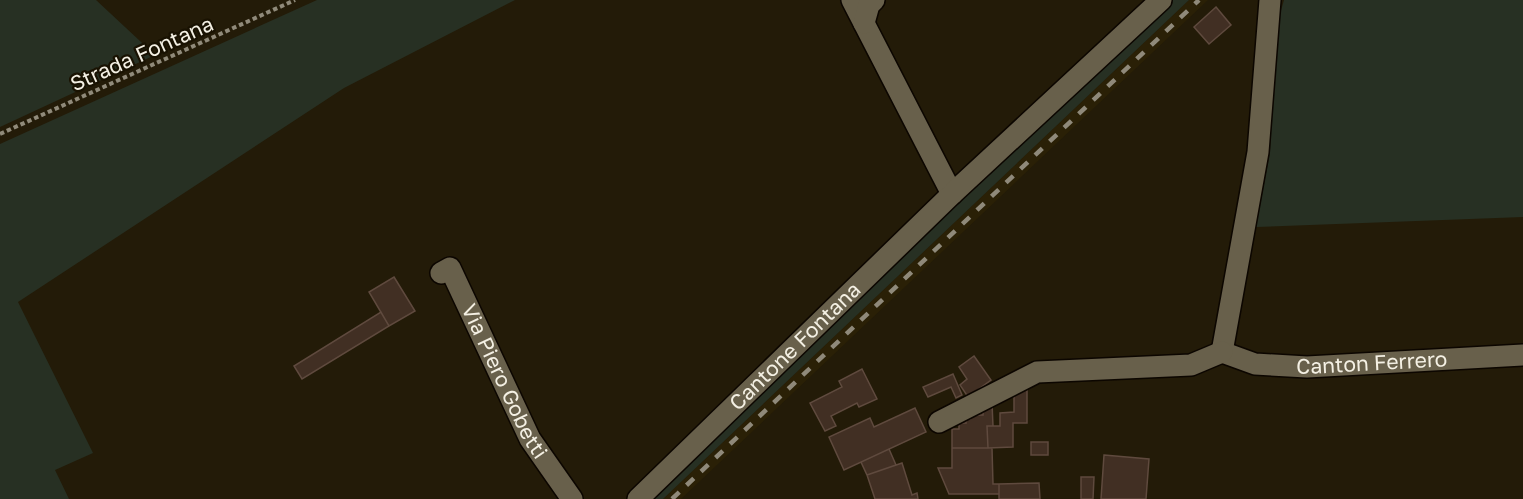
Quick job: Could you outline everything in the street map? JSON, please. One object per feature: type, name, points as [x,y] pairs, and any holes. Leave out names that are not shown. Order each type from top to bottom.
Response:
[{"type":"street","points":[[852,0],[952,194]]},
{"type":"street","points":[[864,23],[869,5],[874,0]]},
{"type":"street","name":"Cantone Fontana","points":[[638,499],[952,194],[1161,0]]},
{"type":"street","points":[[939,422],[1037,372],[1191,365],[1222,352],[1258,152],[1270,0]]},
{"type":"street","name":"Via Piero Gobetti","points":[[441,273],[450,268],[530,439],[572,499]]},
{"type":"street","name":"Canton Ferrero","points":[[1222,352],[1255,364],[1306,367],[1523,355]]},
{"type":"path","name":"Strada Fontana","points":[[0,134],[295,0]]},
{"type":"shaded area","points":[[1189,0],[1208,0],[681,499],[663,499]]},
{"type":"green space","points":[[0,0],[96,0],[155,55],[0,127]]},
{"type":"green space","points":[[317,0],[515,0],[344,88],[18,302],[93,453],[55,470],[69,499],[0,499],[0,144]]},
{"type":"green space","points":[[1170,0],[1189,0],[663,499],[650,499],[682,466]]},
{"type":"green space","points":[[1284,0],[1523,0],[1523,217],[1256,227],[1270,152],[1276,28]]},
{"type":"building","points":[[1216,7],[1231,25],[1209,44],[1194,27]]},
{"type":"building","points":[[394,277],[415,311],[389,326],[369,292]]},
{"type":"building","points":[[381,312],[389,326],[302,379],[294,366]]},
{"type":"building","points":[[974,356],[991,380],[968,397],[960,385],[967,379],[959,367]]},
{"type":"building","points":[[862,369],[877,399],[859,407],[857,403],[831,416],[836,426],[825,431],[810,403],[842,387],[839,381]]},
{"type":"building","points":[[953,374],[962,395],[956,398],[951,387],[928,397],[923,387]]},
{"type":"building","points":[[1014,389],[1027,389],[1027,423],[1013,423],[1013,447],[988,448],[987,426],[1000,426],[1000,413],[1014,412]]},
{"type":"building","points":[[983,403],[992,403],[993,426],[987,426],[988,448],[952,448],[952,429],[959,429],[959,423],[966,423],[970,415],[983,415]]},
{"type":"building","points":[[915,408],[926,432],[844,470],[829,437],[870,418],[874,427]]},
{"type":"building","points":[[1031,442],[1048,442],[1048,455],[1031,455]]},
{"type":"building","points":[[952,448],[992,448],[993,484],[999,484],[999,494],[949,494],[938,468],[952,468]]},
{"type":"building","points":[[889,449],[896,465],[867,475],[861,462]]},
{"type":"building","points":[[1104,455],[1149,459],[1146,499],[1101,499]]},
{"type":"building","points":[[902,463],[912,495],[917,493],[918,499],[875,499],[867,475]]},
{"type":"building","points":[[1081,477],[1094,477],[1093,499],[1081,499]]},
{"type":"building","points":[[1039,483],[1040,499],[999,499],[999,484]]},
{"type":"railway","points":[[672,499],[1199,0]]}]
